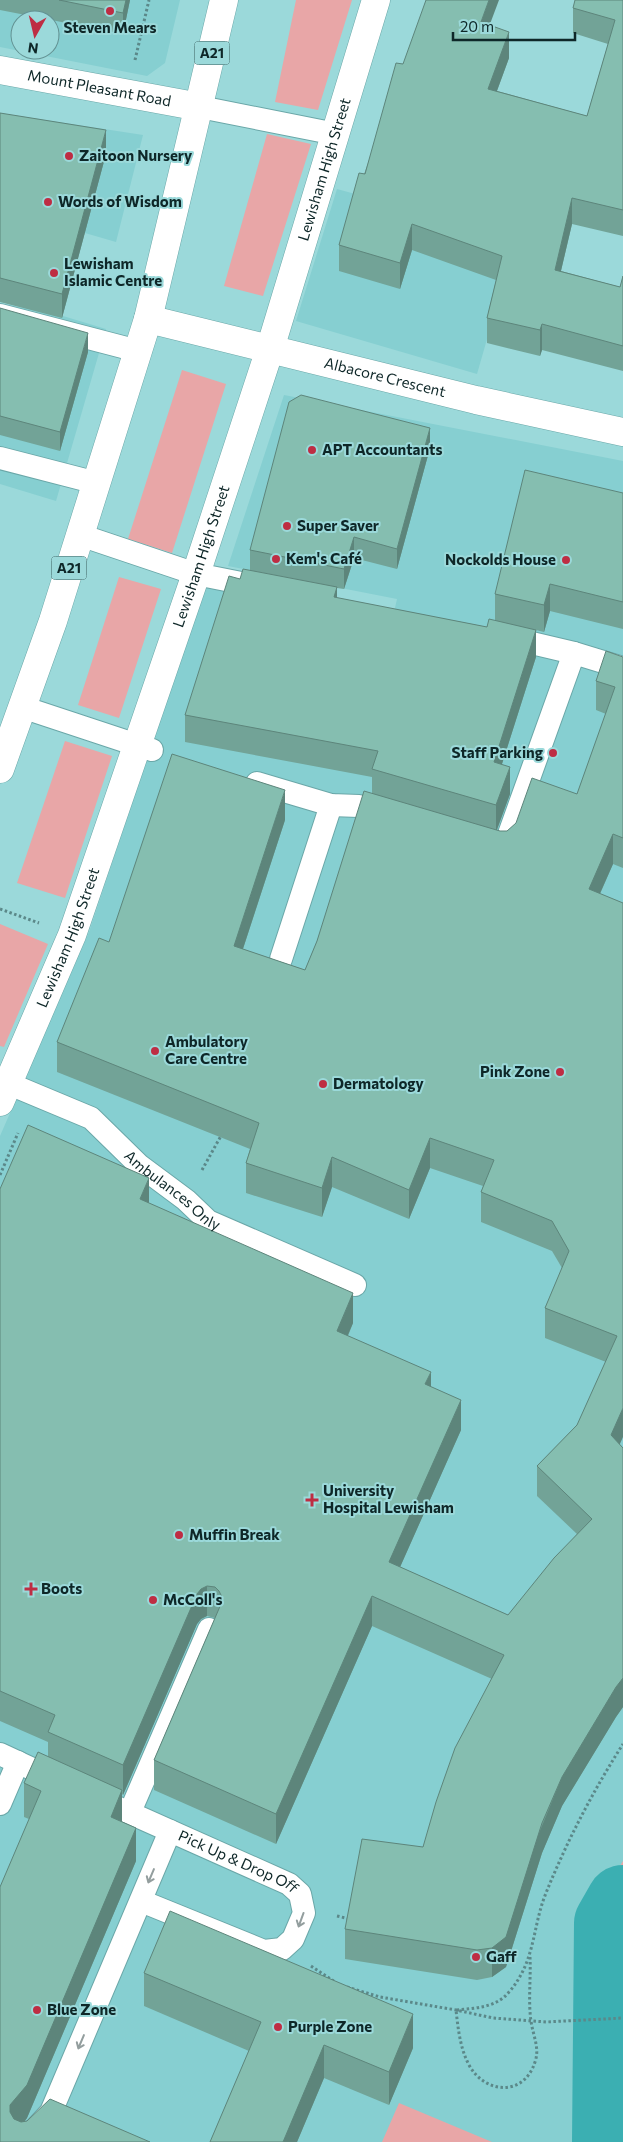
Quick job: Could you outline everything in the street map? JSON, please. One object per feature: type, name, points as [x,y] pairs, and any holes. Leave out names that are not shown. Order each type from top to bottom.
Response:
[{"type":"main road","name":"A21","points":[[0,769],[53,621],[148,319],[224,0]]},
{"type":"main road","name":"Lewisham High Street","points":[[3,1088],[72,935],[144,748],[196,574],[270,349],[376,0]]},
{"type":"main road","name":"Mount Pleasant Road","points":[[0,70],[200,107]]},
{"type":"main road","name":"Albacore Crescent","points":[[148,319],[476,400],[623,432]]},
{"type":"lane","points":[[200,107],[336,134]]},
{"type":"lane","points":[[0,315],[138,351]]},
{"type":"lane","points":[[0,458],[25,454],[97,483]]},
{"type":"lane","points":[[80,535],[196,574],[278,590]]},
{"type":"lane","points":[[490,633],[574,653],[623,668]]},
{"type":"lane","points":[[477,840],[504,848],[574,653]]},
{"type":"lane","points":[[22,707],[144,748]]},
{"type":"lane","points":[[251,781],[330,805],[359,806],[404,819]]},
{"type":"lane","points":[[281,959],[330,805]]},
{"type":"lane","name":"Ambulances Only","points":[[3,1088],[90,1118],[139,1166],[186,1200],[208,1221],[355,1285]]},
{"type":"lane","points":[[130,1812],[209,1629]]},
{"type":"lane","points":[[0,1804],[9,1758]]},
{"type":"lane","name":"Pick Up & Drop Off","points":[[9,1758],[289,1884],[300,1894],[304,1913],[293,1939],[282,1949]]},
{"type":"lane","points":[[23,2142],[51,2112],[170,1831]]},
{"type":"lane","points":[[141,1901],[264,1951],[282,1949]]},
{"type":"path","points":[[134,65],[149,0]]},
{"type":"path","points":[[186,1200],[223,1132],[230,1135]]},
{"type":"path","points":[[456,2010],[458,2028],[470,2066],[483,2081],[499,2087],[520,2085],[531,2073],[538,2055],[531,2021],[530,1957],[545,1895],[598,1782],[623,1744]]},
{"type":"path","points":[[282,1949],[338,1984]]},
{"type":"path","points":[[456,2010],[480,2008],[494,2003],[509,1993],[530,1957]]},
{"type":"path","points":[[346,1986],[380,1997],[493,2018],[546,2022],[623,2018]]},
{"type":"shaded area","points":[[0,0],[180,0],[165,63],[147,76],[60,59],[60,10],[10,10],[10,49],[0,47]]},
{"type":"shaded area","points":[[296,0],[352,0],[318,110],[275,102]]},
{"type":"shaded area","name":"Zaitoon Nursery","points":[[0,113],[143,135],[116,242],[0,214]]},
{"type":"shaded area","points":[[267,134],[311,144],[263,296],[224,286]]},
{"type":"shaded area","points":[[337,189],[516,238],[477,374],[296,321]]},
{"type":"shaded area","points":[[0,303],[63,316],[106,329],[56,501],[0,484]]},
{"type":"shaded area","points":[[182,370],[226,384],[172,553],[128,539]]},
{"type":"shaded area","name":"University Hospital Lewisham","points":[[284,395],[623,461],[623,1863],[593,1915],[582,2142],[0,2142],[0,1136],[89,932],[205,585],[392,621],[397,599],[228,566]]},
{"type":"shaded area","points":[[119,577],[161,589],[119,718],[78,705]]},
{"type":"shaded area","points":[[65,741],[112,756],[65,898],[17,883]]},
{"type":"shaded area","points":[[0,924],[48,944],[4,1047],[0,1046]]},
{"type":"shaded area","points":[[623,1861],[623,1992],[604,1980],[598,1962],[592,1914]]},
{"type":"shaded area","points":[[623,2028],[623,2142],[583,2142],[592,2032]]},
{"type":"shaded area","points":[[399,2103],[492,2142],[382,2142]]},
{"type":"building","points":[[59,0],[126,0],[123,13]]},
{"type":"building","points":[[426,0],[489,0],[481,22],[509,32],[488,89],[587,116],[615,20],[573,8],[575,0],[623,0],[623,210],[572,198],[555,270],[620,287],[623,276],[623,346],[542,324],[540,330],[487,318],[502,256],[412,224],[400,263],[339,245],[359,173],[365,174],[396,63],[403,64]]},
{"type":"building","points":[[0,113],[106,130],[62,294],[0,278]]},
{"type":"building","points":[[0,308],[88,333],[60,432],[0,416]]},
{"type":"building","points":[[301,395],[430,428],[397,549],[354,537],[344,569],[250,550],[289,402]]},
{"type":"building","name":"Nockolds House","points":[[525,470],[623,493],[623,602],[550,584],[544,605],[495,594]]},
{"type":"building","points":[[243,569],[337,587],[334,597],[487,627],[489,619],[536,630],[494,762],[510,767],[496,805],[372,769],[378,751],[185,715],[229,576],[240,579]]},
{"type":"building","points":[[606,651],[623,657],[623,838],[613,834],[589,889],[623,903],[623,1408],[611,1435],[623,1448],[623,1678],[562,1777],[542,1823],[506,1937],[492,1948],[477,1950],[345,1929],[362,1839],[423,1847],[455,1748],[504,1655],[372,1596],[276,1814],[154,1760],[221,1604],[222,1597],[215,1587],[207,1586],[197,1594],[123,1765],[48,1732],[55,1715],[0,1691],[0,1189],[28,1125],[149,1178],[140,1199],[353,1293],[337,1331],[431,1372],[425,1384],[461,1400],[389,1562],[508,1615],[554,1558],[592,1519],[537,1466],[577,1425],[617,1336],[545,1308],[569,1251],[552,1221],[481,1192],[494,1160],[430,1138],[409,1190],[332,1157],[322,1188],[246,1163],[259,1123],[57,1042],[99,938],[109,942],[172,754],[285,790],[234,946],[305,970],[317,941],[364,791],[500,831],[507,831],[516,823],[532,778],[577,794],[615,687],[596,681]]},
{"type":"building","name":"Blue Zone","points":[[38,1752],[122,1790],[111,1817],[136,1828],[27,2085],[10,2105],[10,2112],[14,2119],[21,2122],[27,2121],[50,2099],[150,2142],[0,2142],[0,1887],[41,1791],[24,1783]]},
{"type":"building","name":"Purple Zone","points":[[170,1911],[413,2014],[389,2072],[324,2045],[283,2142],[210,2142],[261,2022],[144,1973]]},
{"type":"waterway","points":[[609,2142],[611,1923],[623,1902]]},
{"type":"place","name":"Steven Mears","points":[[110,11]]},
{"type":"place","name":"Zaitoon Nursery","points":[[69,156]]},
{"type":"place","name":"Words of Wisdom","points":[[48,202]]},
{"type":"place","name":"Lewisham Islamic Centre","points":[[54,273]]},
{"type":"place","name":"APT Accountants","points":[[312,450]]},
{"type":"place","name":"Super Saver","points":[[287,526]]},
{"type":"place","name":"Kem's Café","points":[[276,559]]},
{"type":"place","name":"Nockolds House","points":[[566,560]]},
{"type":"place","name":"Staff Parking","points":[[553,753]]},
{"type":"place","name":"Ambulatory Care Centre","points":[[155,1051]]},
{"type":"place","name":"Pink Zone","points":[[560,1072]]},
{"type":"place","name":"Dermatology","points":[[323,1084]]},
{"type":"place","name":"University Hospital Lewisham","points":[[312,1500]]},
{"type":"place","name":"Muffin Break","points":[[179,1535]]},
{"type":"place","name":"Boots","points":[[31,1589]]},
{"type":"place","name":"McColl's","points":[[153,1600]]},
{"type":"place","name":"Gaff","points":[[476,1957]]},
{"type":"place","name":"Blue Zone","points":[[37,2010]]},
{"type":"place","name":"Purple Zone","points":[[278,2027]]}]
